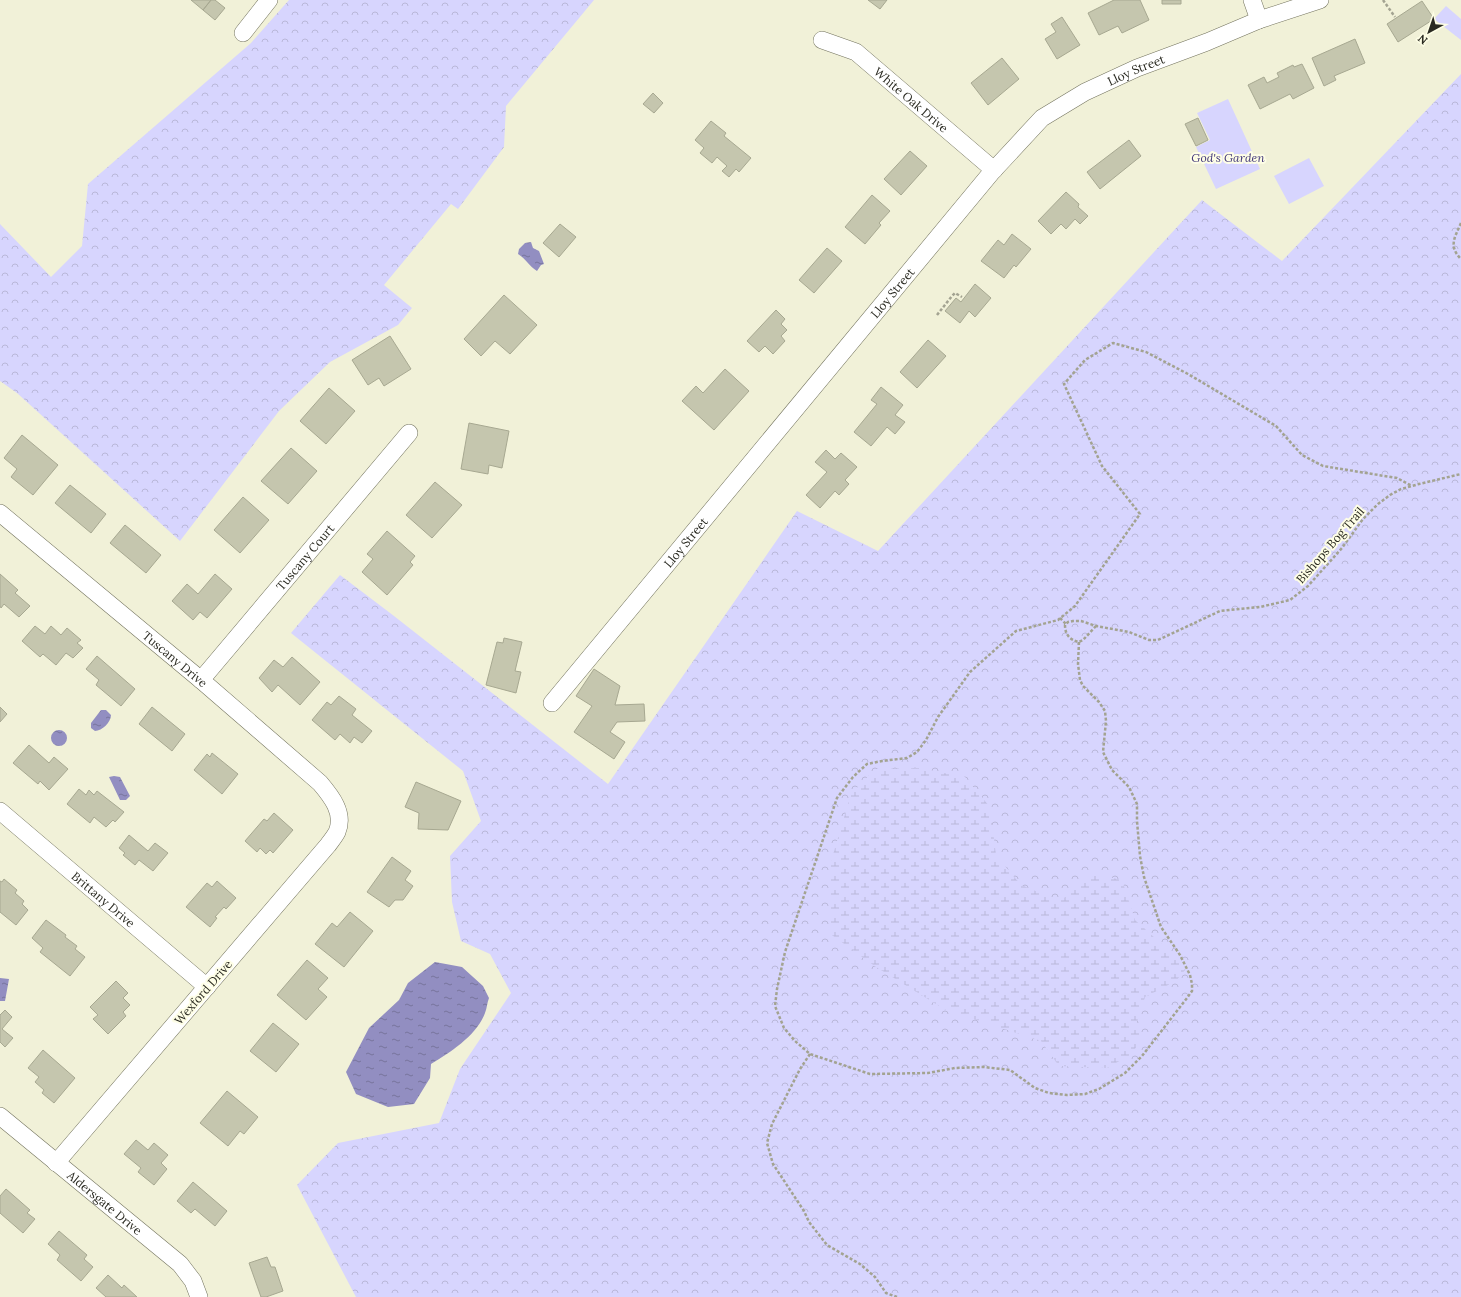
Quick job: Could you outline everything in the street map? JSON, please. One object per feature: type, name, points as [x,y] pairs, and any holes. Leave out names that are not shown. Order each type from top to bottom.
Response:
[{"type":"street","points":[[243,33],[269,0]]},
{"type":"street","points":[[1252,0],[1259,20]]},
{"type":"street","name":"Lloy Street","points":[[552,703],[994,170],[1042,118],[1085,92],[1137,68],[1207,42],[1259,20],[1320,0]]},
{"type":"street","name":"White Oak Drive","points":[[822,40],[856,52],[994,170]]},
{"type":"street","name":"Tuscany Court","points":[[201,680],[409,433]]},
{"type":"street","name":"Tuscany Drive","points":[[0,513],[201,680],[320,783],[334,799],[339,815]]},
{"type":"street","name":"Brittany Drive","points":[[0,811],[207,987]]},
{"type":"street","name":"Wexford Drive","points":[[56,1163],[328,845],[337,831],[339,815]]},
{"type":"street","name":"Aldersgate Drive","points":[[0,1116],[180,1264],[193,1281],[199,1297]]},
{"type":"path","points":[[1383,0],[1395,17]]},
{"type":"path","points":[[1461,223],[1453,241],[1453,249],[1461,259]]},
{"type":"path","points":[[937,315],[956,293],[962,297]]},
{"type":"path","points":[[1079,642],[1078,664],[1080,680],[1083,686],[1099,702],[1105,711],[1106,721],[1103,752],[1112,770],[1130,787],[1137,804],[1140,856],[1144,877],[1161,927],[1174,944],[1190,975],[1192,990],[1187,998],[1142,1056],[1124,1073],[1099,1089],[1085,1094],[1067,1095],[1048,1093],[1035,1088],[1010,1070],[984,1067],[955,1068],[928,1073],[870,1074],[810,1054],[795,1041],[784,1028],[775,1006],[785,952],[837,798],[853,777],[867,764],[906,758],[917,752],[926,740],[938,717],[970,672],[1016,630],[1047,624],[1060,618],[1075,606],[1140,514],[1102,466],[1064,384],[1085,360],[1113,342],[1146,352],[1194,377],[1276,426],[1302,455],[1323,466],[1397,478],[1412,486]]},
{"type":"path","name":"Bishops Bog Trail","points":[[1066,624],[1073,621],[1081,622],[1129,632],[1149,640],[1158,640],[1220,611],[1260,607],[1290,600],[1308,586],[1342,548],[1363,519],[1378,504],[1395,492],[1445,477],[1461,474]]},
{"type":"path","points":[[1060,618],[1066,624],[1065,631],[1067,636],[1072,640],[1079,642],[1083,640],[1096,626]]},
{"type":"path","points":[[810,1054],[800,1069],[772,1124],[767,1142],[773,1164],[804,1211],[809,1222],[827,1245],[860,1264],[876,1277],[886,1293],[896,1297]]},
{"type":"green space","points":[[289,0],[594,0],[506,106],[504,147],[458,209],[451,204],[384,285],[412,308],[398,325],[330,362],[279,411],[180,541],[17,393],[0,381],[0,224],[51,277],[82,246],[88,184],[251,43]]},
{"type":"green space","points":[[1446,6],[1461,19],[1461,40],[1434,19]]},
{"type":"green space","points":[[1461,74],[1461,1297],[356,1297],[297,1185],[338,1143],[439,1123],[460,1069],[511,993],[490,954],[461,941],[452,902],[450,856],[481,821],[463,771],[291,633],[340,575],[608,784],[797,511],[878,551],[1202,200],[1282,261]]},
{"type":"green space","name":"God's Garden","points":[[1228,99],[1260,169],[1216,189],[1196,147],[1210,140],[1197,113]]},
{"type":"green space","points":[[1309,158],[1324,186],[1289,204],[1274,176]]},
{"type":"green space","points":[[919,768],[965,777],[990,807],[996,855],[1021,885],[1060,901],[1095,874],[1122,880],[1135,920],[1176,957],[1185,970],[1176,981],[1145,997],[1135,1028],[1143,1035],[1132,1054],[1107,1068],[1059,1066],[1041,1041],[944,1009],[876,967],[829,933],[829,868],[851,794],[875,769]]},
{"type":"water","points":[[531,242],[533,248],[539,251],[544,264],[541,265],[537,271],[518,254],[519,249],[525,243]]},
{"type":"water","points":[[101,710],[106,710],[111,715],[111,718],[103,728],[95,731],[91,728],[91,723]]},
{"type":"water","points":[[56,730],[62,730],[67,735],[65,744],[62,746],[56,746],[51,741],[51,735]]},
{"type":"water","points":[[109,777],[120,777],[130,796],[126,800],[120,800]]},
{"type":"water","points":[[435,962],[462,967],[483,986],[489,998],[486,1011],[481,1021],[470,1036],[447,1054],[431,1064],[430,1078],[414,1104],[388,1107],[356,1094],[346,1072],[369,1028],[399,1000],[408,983]]},
{"type":"water","points":[[0,978],[9,979],[5,1001],[0,1001]]},
{"type":"building","points":[[191,0],[211,0],[203,10]]},
{"type":"building","points":[[211,0],[215,0],[225,8],[215,20],[203,10]]},
{"type":"building","points":[[868,0],[887,0],[880,9]]},
{"type":"building","points":[[1114,0],[1140,0],[1149,20],[1122,33],[1118,26],[1099,35],[1088,13]]},
{"type":"building","points":[[1162,0],[1181,0],[1181,4],[1162,4]]},
{"type":"building","points":[[1422,1],[1434,19],[1398,42],[1387,24]]},
{"type":"building","points":[[1062,17],[1080,45],[1057,59],[1045,39],[1056,32],[1051,24]]},
{"type":"building","points":[[1355,39],[1365,63],[1334,76],[1336,80],[1324,86],[1312,58]]},
{"type":"building","points":[[1002,58],[1019,79],[988,105],[971,83]]},
{"type":"building","points":[[1302,64],[1314,88],[1293,99],[1290,94],[1260,109],[1248,85],[1264,77],[1267,83],[1279,77],[1277,73],[1293,65],[1294,67]]},
{"type":"building","points":[[653,93],[663,103],[654,113],[643,104]]},
{"type":"building","points":[[1198,118],[1208,140],[1196,146],[1185,124]]},
{"type":"building","points":[[711,121],[726,133],[724,136],[751,158],[739,172],[736,169],[729,177],[722,171],[727,166],[717,157],[712,163],[700,153],[704,148],[695,140]]},
{"type":"building","points":[[1129,140],[1141,156],[1100,189],[1087,172]]},
{"type":"building","points":[[910,151],[927,166],[901,195],[884,179]]},
{"type":"building","points":[[1066,192],[1079,204],[1078,207],[1088,216],[1080,224],[1075,219],[1066,229],[1061,224],[1051,234],[1038,221]]},
{"type":"building","points":[[872,195],[890,211],[879,223],[881,225],[865,244],[845,227]]},
{"type":"building","points":[[560,224],[576,237],[559,257],[543,243]]},
{"type":"building","points":[[1012,234],[1031,249],[1016,267],[1014,265],[1004,278],[981,261],[998,240],[1004,245]]},
{"type":"building","points":[[827,248],[842,261],[814,293],[799,280]]},
{"type":"building","points":[[975,284],[991,298],[975,317],[969,311],[960,323],[945,311],[956,298],[961,302]]},
{"type":"building","points":[[504,295],[537,325],[510,354],[495,341],[481,356],[464,339]]},
{"type":"building","points":[[776,310],[785,319],[781,324],[787,330],[781,336],[785,341],[773,354],[765,346],[759,352],[747,341]]},
{"type":"building","points":[[390,336],[411,369],[384,386],[379,378],[368,385],[352,360]]},
{"type":"building","points":[[928,340],[946,356],[917,388],[900,372]]},
{"type":"building","points":[[725,369],[749,391],[714,430],[682,401],[696,386],[703,393]]},
{"type":"building","points":[[881,387],[903,405],[895,415],[905,422],[895,434],[887,427],[871,446],[854,432],[877,404],[871,400]]},
{"type":"building","points":[[329,388],[355,411],[326,444],[300,421]]},
{"type":"building","points":[[469,423],[509,431],[502,468],[489,465],[488,474],[461,469]]},
{"type":"building","points":[[22,435],[58,465],[33,495],[11,477],[17,469],[4,458]]},
{"type":"building","points":[[291,448],[317,471],[288,504],[261,481]]},
{"type":"building","points":[[826,450],[835,459],[841,453],[857,467],[845,480],[849,484],[839,495],[835,491],[820,508],[806,495],[827,472],[815,462]]},
{"type":"building","points":[[435,482],[462,505],[432,538],[406,515]]},
{"type":"building","points":[[70,485],[106,514],[91,533],[55,503]]},
{"type":"building","points":[[243,497],[269,520],[240,553],[214,530]]},
{"type":"building","points":[[125,525],[161,555],[146,573],[110,543]]},
{"type":"building","points":[[387,531],[415,556],[410,562],[413,565],[387,595],[362,572],[373,559],[367,554]]},
{"type":"building","points":[[0,574],[18,590],[15,593],[30,606],[19,617],[4,604],[1,608],[0,606]]},
{"type":"building","points":[[215,574],[232,589],[207,618],[200,612],[193,620],[172,601],[187,584],[198,594]]},
{"type":"building","points":[[35,626],[45,634],[51,626],[61,635],[67,628],[81,640],[77,643],[83,648],[73,658],[66,653],[56,665],[43,654],[40,657],[22,641]]},
{"type":"building","points":[[504,638],[522,642],[515,671],[521,672],[516,693],[486,685],[497,642],[503,643]]},
{"type":"building","points":[[97,656],[135,689],[121,706],[96,685],[99,680],[86,669]]},
{"type":"building","points":[[292,657],[320,682],[300,705],[278,685],[272,692],[259,678],[274,660],[283,667]]},
{"type":"building","points":[[594,669],[620,686],[615,705],[644,704],[645,721],[617,722],[610,732],[625,742],[614,759],[574,732],[592,706],[576,696]]},
{"type":"building","points":[[339,696],[356,709],[352,715],[372,731],[362,743],[354,737],[350,743],[340,734],[335,740],[312,720],[327,702],[331,705]]},
{"type":"building","points":[[0,707],[7,714],[0,722]]},
{"type":"building","points":[[152,707],[185,734],[172,751],[139,724]]},
{"type":"building","points":[[29,745],[49,763],[54,757],[68,769],[49,790],[40,781],[38,784],[13,763]]},
{"type":"building","points":[[212,753],[238,774],[222,794],[194,770],[207,754],[210,757]]},
{"type":"building","points":[[416,782],[461,801],[448,830],[418,829],[419,813],[405,807]]},
{"type":"building","points":[[79,789],[86,795],[89,790],[94,795],[97,791],[124,812],[115,822],[113,820],[106,827],[94,817],[90,823],[67,804]]},
{"type":"building","points":[[274,813],[293,830],[273,853],[270,850],[266,854],[260,848],[257,852],[245,841],[264,819],[267,821]]},
{"type":"building","points":[[129,835],[148,851],[155,843],[168,853],[153,871],[139,860],[135,865],[123,855],[125,853],[119,848]]},
{"type":"building","points":[[392,857],[411,871],[405,880],[413,886],[403,900],[395,900],[389,907],[367,892]]},
{"type":"building","points":[[4,879],[17,890],[15,893],[24,901],[22,904],[28,910],[16,925],[0,912],[0,881],[2,882]]},
{"type":"building","points":[[217,881],[236,898],[226,909],[224,907],[215,917],[217,918],[210,927],[186,907],[207,883],[212,887]]},
{"type":"building","points":[[350,912],[373,931],[344,967],[315,944],[332,923],[337,927]]},
{"type":"building","points":[[46,920],[66,935],[65,937],[77,946],[75,949],[85,957],[70,976],[40,952],[43,948],[32,938]]},
{"type":"building","points":[[307,960],[328,978],[318,989],[327,997],[306,1020],[277,995]]},
{"type":"building","points":[[116,981],[128,993],[123,998],[130,1005],[123,1012],[126,1016],[108,1034],[93,1019],[98,1015],[90,1007]]},
{"type":"building","points":[[5,1010],[12,1017],[2,1029],[13,1038],[5,1047],[0,1042],[0,1015]]},
{"type":"building","points":[[273,1023],[299,1044],[276,1072],[250,1051]]},
{"type":"building","points":[[43,1050],[75,1078],[54,1103],[42,1093],[44,1090],[35,1082],[39,1077],[28,1068]]},
{"type":"building","points":[[227,1091],[258,1117],[244,1134],[240,1131],[228,1146],[200,1123]]},
{"type":"building","points":[[136,1140],[148,1150],[154,1143],[168,1155],[161,1163],[167,1169],[154,1185],[138,1172],[141,1168],[124,1154]]},
{"type":"building","points":[[193,1182],[227,1211],[215,1226],[195,1209],[191,1213],[177,1201]]},
{"type":"building","points":[[6,1189],[30,1210],[27,1213],[35,1219],[23,1233],[0,1213],[0,1196]]},
{"type":"building","points":[[59,1231],[87,1255],[84,1259],[93,1267],[81,1281],[57,1260],[60,1255],[48,1244]]},
{"type":"building","points":[[267,1257],[271,1267],[275,1267],[283,1291],[266,1297],[261,1297],[249,1263]]},
{"type":"building","points":[[108,1275],[122,1288],[124,1285],[137,1297],[106,1297],[96,1288]]}]
